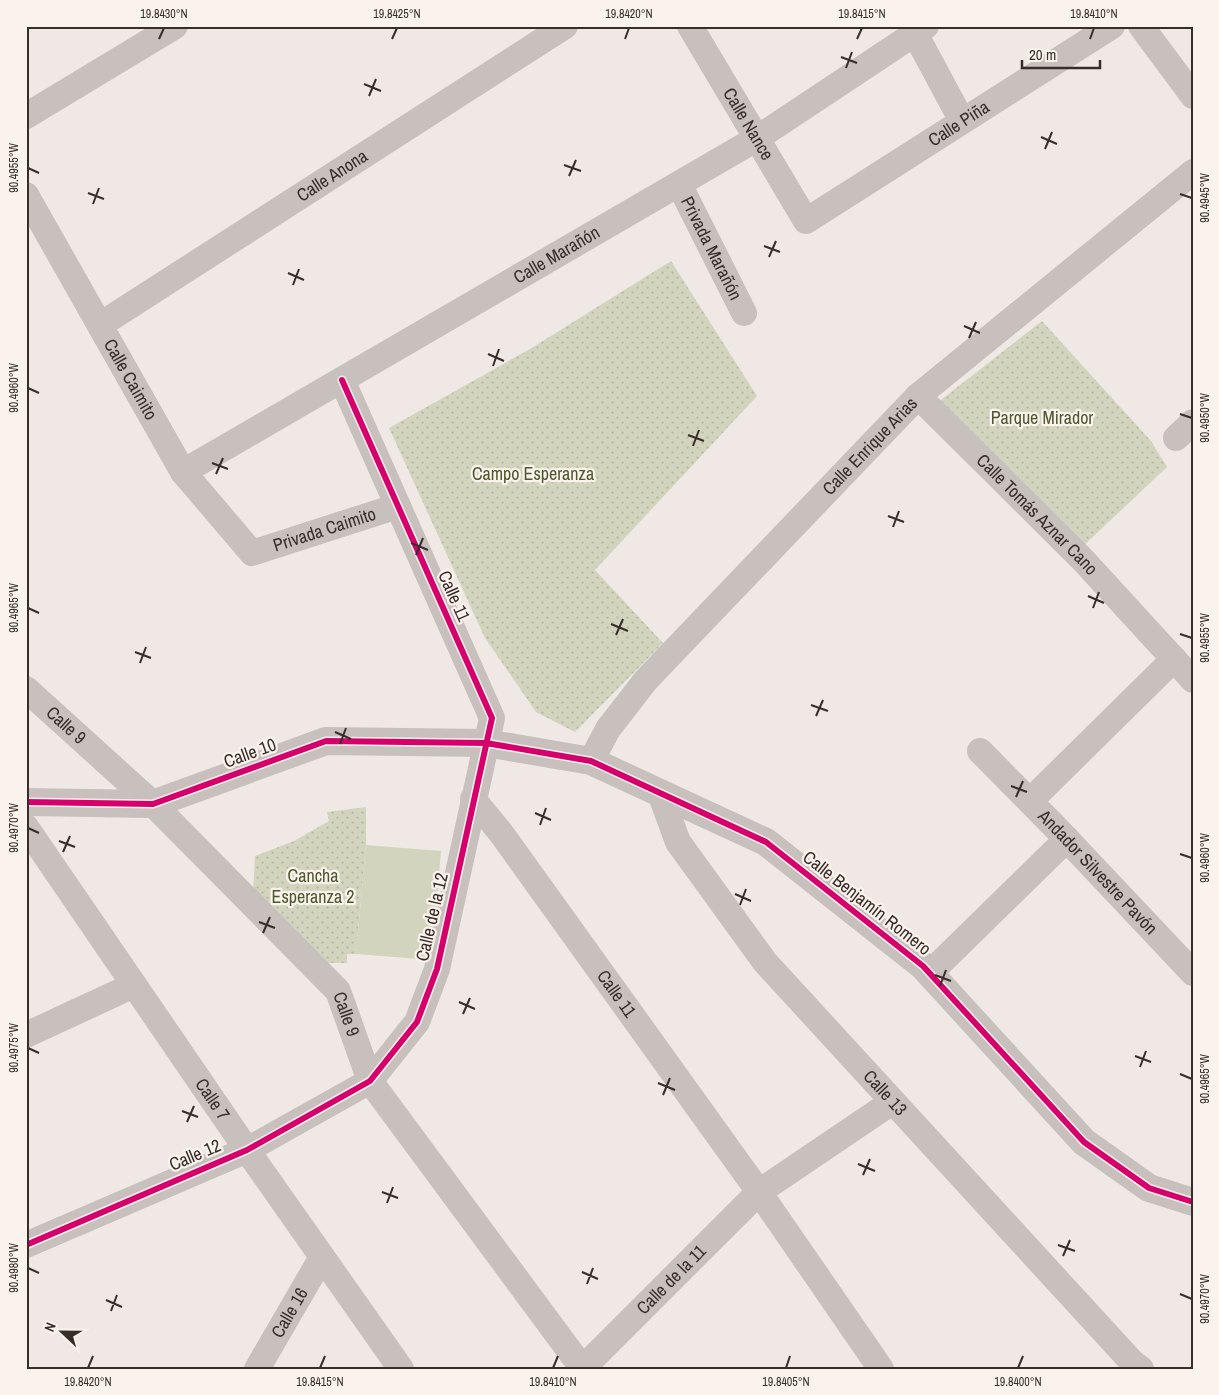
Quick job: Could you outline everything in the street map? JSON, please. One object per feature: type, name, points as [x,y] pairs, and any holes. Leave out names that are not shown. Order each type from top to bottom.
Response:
[{"type":"street","points":[[26,116],[175,26]]},
{"type":"street","name":"Calle Anona","points":[[100,326],[564,26]]},
{"type":"street","name":"Calle Nance","points":[[690,26],[806,221]]},
{"type":"street","name":"Calle Piña","points":[[806,221],[1112,26]]},
{"type":"street","points":[[1141,26],[1193,96]]},
{"type":"street","points":[[917,28],[962,121]]},
{"type":"street","name":"Calle Marañón","points":[[183,472],[756,139],[917,28]]},
{"type":"street","name":"Calle Enrique Arias","points":[[591,761],[608,729],[646,680],[918,396],[1193,172]]},
{"type":"street","name":"Privada Marañón","points":[[679,184],[744,313]]},
{"type":"street","name":"Calle Caimito","points":[[26,195],[183,472],[252,553]]},
{"type":"street","name":"Calle 11","points":[[342,380],[492,718],[486,743]]},
{"type":"street","name":"Calle Tomás Aznar Cano","points":[[918,396],[1084,560],[1193,680]]},
{"type":"street","name":"Privada Caimito","points":[[252,553],[398,506]]},
{"type":"street","points":[[1030,801],[1174,660]]},
{"type":"street","name":"Calle 9","points":[[26,689],[153,804],[338,991],[370,1081],[583,1368]]},
{"type":"street","name":"Calle 10","points":[[26,802],[153,804],[326,741],[486,743]]},
{"type":"street","name":"Calle Benjamín Romero","points":[[486,743],[591,761],[766,842],[923,966],[1084,1142],[1149,1188],[1193,1202]]},
{"type":"street","name":"Calle de la 12","points":[[370,1081],[416,1022],[437,969],[486,743]]},
{"type":"street","name":"Andador Silvestre Pavón","points":[[980,750],[1193,973]]},
{"type":"street","name":"Calle 13","points":[[660,793],[678,842],[765,962],[1133,1367]]},
{"type":"street","name":"Calle 11","points":[[473,799],[501,833],[759,1192],[870,1364]]},
{"type":"street","name":"Calle 7","points":[[26,827],[247,1150],[401,1369]]},
{"type":"street","points":[[930,973],[1067,839]]},
{"type":"street","points":[[26,1035],[134,986]]},
{"type":"street","name":"Calle 12","points":[[26,1245],[247,1150],[370,1081]]},
{"type":"street","points":[[759,1192],[892,1102]]},
{"type":"street","name":"Calle de la 11","points":[[583,1368],[759,1192]]},
{"type":"street","name":"Calle 16","points":[[257,1369],[322,1257]]},
{"type":"green space","name":"Campo Esperanza","points":[[671,261],[757,396],[595,570],[663,643],[575,732],[536,712],[485,638],[389,428],[530,349]]},
{"type":"green space","name":"Parque Mirador","points":[[1042,321],[1151,441],[1167,467],[1080,549],[937,403]]},
{"type":"green space","name":"Cancha Esperanza 2","points":[[366,807],[366,845],[356,954],[347,954],[347,963],[321,963],[253,895],[255,856],[294,841],[329,821],[327,812]]},
{"type":"green space","points":[[366,845],[441,851],[432,960],[356,954]]},
{"type":"cycle path","points":[[26,1245],[247,1150],[370,1081],[417,1022],[437,969],[492,718],[342,380]]},
{"type":"cycle path","points":[[26,802],[153,804],[326,741],[486,743],[591,761],[766,842],[923,966],[1084,1142],[1149,1188],[1193,1202]]}]
